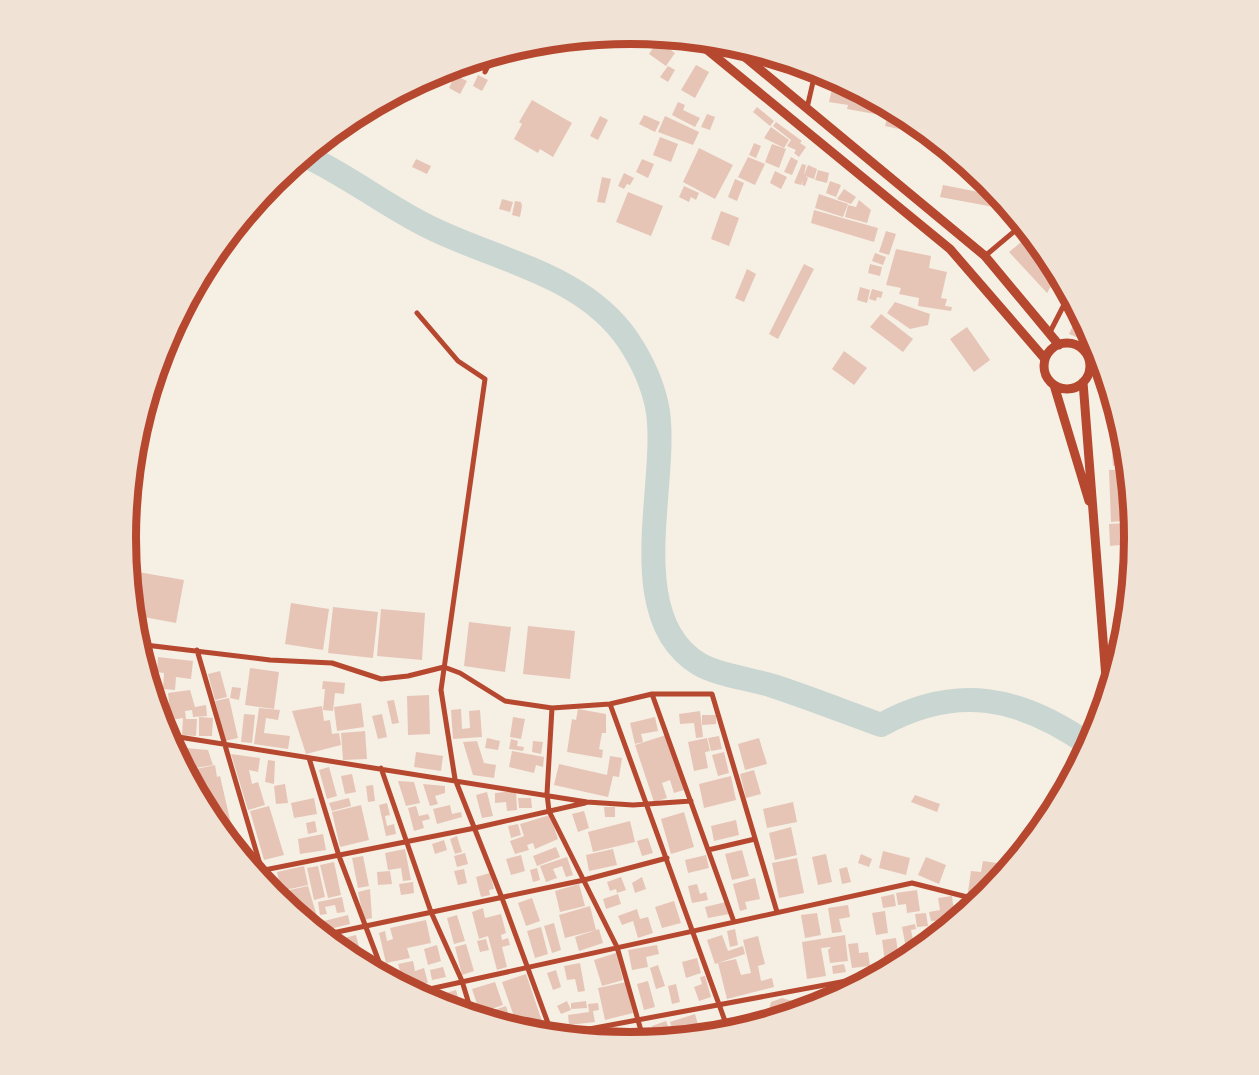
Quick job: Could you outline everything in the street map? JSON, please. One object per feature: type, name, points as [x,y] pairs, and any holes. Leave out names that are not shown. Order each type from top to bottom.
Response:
[{"type":"main road","points":[[708,50],[950,249],[1045,359],[1045,374],[1054,385],[1094,515]]},
{"type":"main road","points":[[746,57],[985,256],[1059,345],[1086,349]]},
{"type":"main road","points":[[1045,359],[1059,345]]},
{"type":"main road","points":[[1078,346],[1087,354],[1089,371],[1083,382],[1105,670]]},
{"type":"main road","points":[[1089,371],[1094,371]]},
{"type":"main road","points":[[1054,385],[1066,389],[1083,382]]},
{"type":"street","points":[[485,72],[489,64]]},
{"type":"street","points":[[807,108],[814,79]]},
{"type":"street","points":[[985,256],[1016,230]]},
{"type":"street","points":[[1048,334],[1064,303]]},
{"type":"street","points":[[417,313],[458,361],[485,379],[441,690],[455,779],[548,1024]]},
{"type":"street","points":[[147,645],[270,660],[332,663],[381,678],[408,676],[444,667],[460,673],[505,701],[552,708],[610,704],[652,694],[712,694],[777,912]]},
{"type":"street","points":[[197,650],[254,858]]},
{"type":"street","points":[[652,694],[734,922]]},
{"type":"street","points":[[610,704],[726,1022]]},
{"type":"street","points":[[552,708],[547,794],[549,812],[617,947],[641,1031]]},
{"type":"street","points":[[177,737],[455,779],[587,802],[647,804],[691,801]]},
{"type":"street","points":[[309,758],[339,856],[363,926],[379,963]]},
{"type":"street","points":[[381,768],[431,912],[462,981],[469,1004]]},
{"type":"street","points":[[265,871],[475,828],[587,802]]},
{"type":"street","points":[[708,850],[755,838]]},
{"type":"street","points":[[334,933],[584,880],[667,858]]},
{"type":"street","points":[[429,989],[912,883],[968,897]]},
{"type":"street","points":[[587,1029],[849,980]]},
{"type":"building","points":[[664,45],[675,53],[666,66],[649,54],[653,48],[650,46]]},
{"type":"building","points":[[696,65],[709,72],[695,98],[681,90]]},
{"type":"building","points":[[668,66],[675,70],[668,82],[660,77]]},
{"type":"building","points":[[478,75],[488,80],[482,91],[473,86]]},
{"type":"building","points":[[455,76],[467,81],[460,94],[449,88]]},
{"type":"building","points":[[832,87],[886,116],[847,109],[848,105],[829,102]]},
{"type":"building","points":[[532,100],[572,123],[553,157],[540,149],[538,153],[514,139],[522,124],[519,122]]},
{"type":"building","points":[[678,102],[685,105],[683,110],[700,118],[695,127],[672,115]]},
{"type":"building","points":[[757,107],[774,121],[770,126],[753,112]]},
{"type":"building","points":[[707,114],[715,117],[710,130],[701,127]]},
{"type":"building","points":[[644,115],[660,122],[655,132],[639,124]]},
{"type":"building","points":[[600,116],[608,120],[598,140],[590,136]]},
{"type":"building","points":[[665,116],[699,132],[693,145],[658,132]]},
{"type":"building","points":[[887,117],[908,131],[885,126]]},
{"type":"building","points":[[776,122],[802,141],[800,143],[806,147],[799,157],[794,153],[796,150],[787,146],[791,140],[773,126]]},
{"type":"building","points":[[771,127],[789,140],[784,148],[764,138]]},
{"type":"building","points":[[660,137],[678,144],[671,162],[653,155]]},
{"type":"building","points":[[754,143],[761,146],[756,158],[749,155]]},
{"type":"building","points":[[772,144],[786,149],[779,168],[765,162]]},
{"type":"building","points":[[699,148],[733,165],[715,199],[683,182]]},
{"type":"building","points":[[748,157],[765,164],[755,185],[738,177]]},
{"type":"building","points":[[791,157],[798,161],[792,175],[784,172]]},
{"type":"building","points":[[416,159],[431,166],[427,174],[412,167]]},
{"type":"building","points":[[642,159],[654,164],[648,178],[636,172]]},
{"type":"building","points":[[802,164],[806,165],[804,175],[808,165],[817,169],[814,179],[805,176],[808,178],[805,186],[802,185],[803,180],[801,185],[794,183]]},
{"type":"building","points":[[818,170],[829,173],[827,183],[815,180]]},
{"type":"building","points":[[775,171],[787,177],[781,189],[770,183]]},
{"type":"building","points":[[624,173],[634,178],[624,189],[618,186]]},
{"type":"building","points":[[602,177],[611,179],[605,203],[597,202]]},
{"type":"building","points":[[735,179],[744,183],[737,201],[728,197]]},
{"type":"building","points":[[830,181],[841,185],[836,197],[826,193]]},
{"type":"building","points":[[943,185],[984,193],[997,208],[940,197]]},
{"type":"building","points":[[684,186],[699,193],[696,200],[691,197],[689,202],[679,197]]},
{"type":"building","points":[[844,189],[856,197],[851,204],[837,199]]},
{"type":"building","points":[[628,192],[663,206],[651,236],[616,222]]},
{"type":"building","points":[[819,194],[848,204],[843,217],[815,208]]},
{"type":"building","points":[[502,199],[513,202],[510,212],[499,209]]},
{"type":"building","points":[[859,200],[871,210],[867,223],[845,217],[848,205],[856,207]]},
{"type":"building","points":[[515,201],[521,202],[520,217],[512,215]]},
{"type":"building","points":[[814,210],[878,228],[874,242],[811,223]]},
{"type":"building","points":[[721,211],[739,218],[729,246],[711,239]]},
{"type":"building","points":[[886,231],[896,234],[889,255],[879,252]]},
{"type":"building","points":[[1023,240],[1053,283],[1047,293],[1009,252]]},
{"type":"building","points":[[896,249],[931,256],[929,268],[947,272],[941,298],[947,299],[945,306],[952,307],[951,311],[918,306],[919,298],[899,294],[901,288],[886,285]]},
{"type":"building","points":[[875,253],[886,257],[883,265],[872,261]]},
{"type":"building","points":[[804,264],[814,269],[778,339],[769,334]]},
{"type":"building","points":[[870,264],[882,267],[880,276],[868,273]]},
{"type":"building","points":[[747,269],[756,274],[744,302],[735,298]]},
{"type":"building","points":[[860,287],[870,290],[867,303],[857,300]]},
{"type":"building","points":[[872,289],[883,292],[881,298],[877,297],[876,301],[869,299]]},
{"type":"building","points":[[895,302],[930,314],[928,325],[910,329],[887,313]]},
{"type":"building","points":[[881,314],[913,339],[903,352],[870,327]]},
{"type":"building","points":[[1075,322],[1082,339],[1069,334]]},
{"type":"building","points":[[967,327],[990,360],[974,372],[950,339]]},
{"type":"building","points":[[844,351],[867,368],[854,385],[832,369]]},
{"type":"building","points":[[1111,441],[1114,441],[1118,465],[1113,466]]},
{"type":"building","points":[[1118,469],[1123,521],[1111,522],[1109,470]]},
{"type":"building","points":[[1123,523],[1124,545],[1110,546],[1109,524]]},
{"type":"building","points":[[138,572],[184,580],[176,623],[142,617]]},
{"type":"building","points":[[291,603],[329,609],[323,650],[285,644]]},
{"type":"building","points":[[333,607],[378,612],[373,658],[328,653]]},
{"type":"building","points":[[381,609],[425,613],[422,660],[377,656]]},
{"type":"building","points":[[469,622],[511,627],[505,672],[464,666]]},
{"type":"building","points":[[528,626],[575,631],[570,679],[523,674]]},
{"type":"building","points":[[158,657],[193,661],[191,679],[176,677],[175,690],[163,689],[164,673],[157,672]]},
{"type":"building","points":[[250,668],[279,672],[274,709],[245,705]]},
{"type":"building","points":[[220,671],[227,697],[215,700],[208,674]]},
{"type":"building","points":[[159,675],[162,691],[160,691],[155,676]]},
{"type":"building","points":[[323,681],[345,683],[344,694],[335,693],[333,711],[323,710],[325,689],[322,689]]},
{"type":"building","points":[[232,687],[241,688],[239,700],[230,698]]},
{"type":"building","points":[[190,690],[195,707],[206,705],[207,716],[193,717],[192,710],[185,711],[186,719],[197,719],[196,736],[182,735],[183,718],[171,720],[168,693]]},
{"type":"building","points":[[429,695],[430,734],[408,735],[407,696]]},
{"type":"building","points":[[229,698],[238,738],[225,741],[215,701]]},
{"type":"building","points":[[394,700],[399,723],[392,724],[387,701]]},
{"type":"building","points":[[361,703],[364,727],[337,731],[334,707]]},
{"type":"building","points":[[322,706],[324,721],[330,720],[332,734],[339,733],[341,745],[306,754],[292,711]]},
{"type":"building","points":[[259,708],[280,710],[278,720],[266,718],[264,733],[290,736],[288,749],[254,744]]},
{"type":"building","points":[[461,709],[462,729],[470,728],[469,711],[480,710],[482,737],[453,739],[451,710]]},
{"type":"building","points":[[578,709],[606,714],[606,733],[602,733],[599,749],[603,750],[602,758],[567,752],[572,719],[576,720]]},
{"type":"building","points":[[700,711],[703,737],[696,738],[694,723],[680,724],[679,714]]},
{"type":"building","points":[[244,714],[255,715],[252,743],[241,742]]},
{"type":"building","points":[[382,714],[387,737],[378,739],[372,716]]},
{"type":"building","points":[[702,715],[716,715],[716,724],[702,725]]},
{"type":"building","points":[[199,717],[213,718],[212,736],[199,736]]},
{"type":"building","points":[[513,717],[525,719],[521,739],[510,737]]},
{"type":"building","points":[[655,717],[658,731],[641,734],[643,742],[635,744],[630,723]]},
{"type":"building","points":[[365,731],[367,759],[343,760],[341,733]]},
{"type":"building","points":[[666,735],[684,790],[674,793],[670,780],[662,783],[667,798],[654,802],[635,745]]},
{"type":"building","points":[[719,736],[722,749],[711,751],[708,738]]},
{"type":"building","points":[[487,738],[500,741],[498,750],[485,748]]},
{"type":"building","points":[[707,738],[710,751],[705,752],[708,768],[694,771],[688,742]]},
{"type":"building","points":[[759,738],[767,764],[745,770],[738,744]]},
{"type":"building","points":[[511,739],[518,741],[517,746],[524,747],[523,751],[509,749]]},
{"type":"building","points":[[477,741],[484,763],[496,765],[494,778],[473,775],[463,742]]},
{"type":"building","points":[[533,741],[543,742],[541,754],[532,752]]},
{"type":"building","points":[[182,748],[208,750],[213,765],[193,768]]},
{"type":"building","points":[[512,751],[544,757],[543,767],[536,765],[534,773],[509,767]]},
{"type":"building","points":[[416,752],[443,756],[441,771],[414,767]]},
{"type":"building","points":[[724,752],[729,773],[718,776],[712,755]]},
{"type":"building","points":[[231,754],[260,758],[258,772],[249,770],[252,784],[258,782],[265,805],[248,810]]},
{"type":"building","points":[[610,756],[622,758],[619,777],[613,776],[608,797],[554,785],[559,764],[607,775]]},
{"type":"building","points":[[268,760],[275,761],[274,784],[265,782]]},
{"type":"building","points":[[215,765],[217,777],[220,776],[233,830],[219,812],[194,770]]},
{"type":"building","points":[[329,767],[337,796],[327,799],[319,770]]},
{"type":"building","points":[[754,770],[761,794],[746,798],[740,774]]},
{"type":"building","points":[[352,774],[356,792],[345,794],[341,776]]},
{"type":"building","points":[[731,776],[736,800],[704,808],[699,784]]},
{"type":"building","points":[[398,781],[414,782],[420,803],[406,806]]},
{"type":"building","points":[[285,784],[288,803],[276,804],[274,786]]},
{"type":"building","points":[[423,784],[445,786],[445,793],[435,796],[438,804],[430,806]]},
{"type":"building","points":[[373,785],[375,801],[368,802],[366,786]]},
{"type":"building","points":[[516,791],[517,810],[507,811],[506,802],[495,803],[495,793]]},
{"type":"building","points":[[487,792],[493,816],[482,818],[476,795]]},
{"type":"building","points":[[915,795],[940,804],[937,812],[911,802]]},
{"type":"building","points":[[314,798],[317,814],[294,818],[291,803]]},
{"type":"building","points":[[349,798],[351,806],[332,811],[329,803]]},
{"type":"building","points":[[518,798],[531,798],[532,808],[519,808]]},
{"type":"building","points":[[793,802],[797,822],[767,828],[763,809]]},
{"type":"building","points":[[387,803],[390,815],[385,816],[387,826],[394,824],[396,834],[386,836],[379,805]]},
{"type":"building","points":[[361,805],[369,840],[340,847],[332,812]]},
{"type":"building","points":[[450,805],[452,814],[461,812],[462,817],[437,824],[433,809]]},
{"type":"building","points":[[269,806],[284,855],[264,860],[250,811]]},
{"type":"building","points":[[416,806],[419,816],[428,814],[430,819],[422,821],[424,828],[414,831],[408,808]]},
{"type":"building","points":[[604,807],[615,807],[615,817],[605,817]]},
{"type":"building","points":[[584,811],[589,828],[578,832],[572,814]]},
{"type":"building","points":[[684,812],[694,847],[671,854],[661,819]]},
{"type":"building","points":[[550,815],[558,839],[535,849],[533,843],[527,845],[529,850],[515,854],[510,841],[524,836],[520,824]]},
{"type":"building","points":[[736,820],[739,835],[714,841],[711,826]]},
{"type":"building","points":[[315,821],[317,832],[308,834],[306,823]]},
{"type":"building","points":[[630,821],[635,842],[593,852],[588,832]]},
{"type":"building","points":[[518,824],[521,835],[511,838],[508,826]]},
{"type":"building","points":[[791,827],[797,855],[775,860],[769,833]]},
{"type":"building","points":[[323,834],[326,850],[300,854],[298,839]]},
{"type":"building","points":[[457,836],[462,852],[455,854],[450,839]]},
{"type":"building","points":[[648,838],[653,853],[642,856],[637,841]]},
{"type":"building","points":[[444,840],[447,850],[435,854],[432,844]]},
{"type":"building","points":[[556,847],[560,857],[537,866],[533,856]]},
{"type":"building","points":[[405,849],[411,880],[403,881],[401,868],[388,870],[385,853]]},
{"type":"building","points":[[613,849],[617,865],[589,871],[586,855]]},
{"type":"building","points":[[742,850],[749,876],[732,880],[725,854]]},
{"type":"building","points":[[883,851],[910,858],[906,875],[879,868]]},
{"type":"building","points":[[465,853],[468,864],[457,867],[454,856]]},
{"type":"building","points":[[826,854],[832,882],[818,885],[812,857]]},
{"type":"building","points":[[861,854],[872,859],[869,867],[858,863]]},
{"type":"building","points":[[521,855],[525,871],[511,875],[506,859]]},
{"type":"building","points":[[706,855],[709,868],[688,873],[685,860]]},
{"type":"building","points":[[363,856],[369,886],[358,888],[352,858]]},
{"type":"building","points":[[567,857],[573,875],[566,877],[562,866],[553,869],[557,878],[546,882],[540,866]]},
{"type":"building","points":[[926,857],[946,865],[939,884],[918,875]]},
{"type":"building","points":[[797,858],[804,893],[779,898],[772,863]]},
{"type":"building","points":[[983,861],[1001,864],[973,893],[968,892],[971,871],[981,872]]},
{"type":"building","points":[[334,862],[341,895],[328,898],[320,865]]},
{"type":"building","points":[[304,866],[308,885],[284,890],[280,887],[277,872]]},
{"type":"building","points":[[318,866],[325,897],[314,900],[307,868]]},
{"type":"building","points":[[847,867],[851,882],[842,884],[839,869]]},
{"type":"building","points":[[537,868],[540,880],[533,882],[530,870]]},
{"type":"building","points":[[464,869],[467,883],[458,885],[454,871]]},
{"type":"building","points":[[390,871],[392,884],[378,885],[377,872]]},
{"type":"building","points":[[490,873],[494,889],[489,890],[490,895],[481,897],[476,877]]},
{"type":"building","points":[[621,877],[626,890],[617,893],[616,889],[610,891],[607,882]]},
{"type":"building","points":[[642,877],[646,889],[635,893],[632,883]]},
{"type":"building","points":[[755,878],[760,899],[745,902],[747,909],[740,911],[733,884]]},
{"type":"building","points":[[413,882],[414,893],[401,895],[399,884]]},
{"type":"building","points":[[579,884],[585,906],[560,912],[555,891]]},
{"type":"building","points":[[697,884],[700,894],[706,892],[708,900],[692,903],[688,886]]},
{"type":"building","points":[[308,886],[318,920],[304,909],[285,891]]},
{"type":"building","points":[[370,889],[372,918],[364,920],[358,892]]},
{"type":"building","points":[[917,890],[920,911],[907,913],[906,904],[898,905],[896,893]]},
{"type":"building","points":[[618,894],[621,904],[606,909],[603,899]]},
{"type":"building","points":[[894,894],[896,906],[883,908],[881,897]]},
{"type":"building","points":[[952,896],[954,910],[940,921],[931,921],[929,912],[940,910],[938,898]]},
{"type":"building","points":[[342,897],[345,912],[337,913],[335,905],[325,907],[327,914],[320,915],[318,902]]},
{"type":"building","points":[[532,898],[540,921],[526,926],[518,903]]},
{"type":"building","points":[[674,901],[681,923],[662,928],[655,907]]},
{"type":"building","points":[[726,902],[729,914],[708,918],[705,907]]},
{"type":"building","points":[[848,905],[850,917],[839,919],[842,932],[832,933],[828,908]]},
{"type":"building","points":[[590,906],[596,930],[565,938],[559,915]]},
{"type":"building","points":[[483,908],[485,918],[501,914],[506,933],[501,935],[502,940],[508,938],[510,945],[502,947],[507,967],[497,970],[488,936],[479,939],[472,912]]},
{"type":"building","points":[[637,909],[640,919],[648,917],[653,933],[638,938],[633,921],[622,925],[618,916]]},
{"type":"building","points":[[885,911],[888,933],[876,935],[872,913]]},
{"type":"building","points":[[817,913],[821,935],[805,938],[801,915]]},
{"type":"building","points":[[926,913],[928,926],[917,927],[915,914]]},
{"type":"building","points":[[348,915],[350,924],[329,929],[324,921]]},
{"type":"building","points":[[457,915],[465,941],[454,944],[447,918]]},
{"type":"building","points":[[426,920],[431,943],[407,948],[410,958],[386,963],[379,933],[385,931],[387,941],[393,939],[390,928]]},
{"type":"building","points":[[554,923],[561,950],[552,953],[544,926]]},
{"type":"building","points":[[915,924],[916,929],[911,930],[913,941],[906,947],[902,927]]},
{"type":"building","points":[[541,927],[548,954],[535,958],[527,931]]},
{"type":"building","points":[[599,929],[603,943],[579,951],[575,937]]},
{"type":"building","points":[[735,929],[738,945],[730,947],[727,931]]},
{"type":"building","points":[[356,935],[360,951],[355,948],[342,938]]},
{"type":"building","points":[[722,935],[728,951],[743,946],[745,954],[715,964],[707,940]]},
{"type":"building","points":[[845,935],[848,961],[830,963],[828,950],[831,947],[821,948],[826,976],[807,979],[802,942]]},
{"type":"building","points":[[758,936],[765,964],[758,966],[761,981],[772,978],[774,987],[727,999],[718,963],[736,959],[741,975],[751,973],[743,940]]},
{"type":"building","points":[[896,938],[898,952],[885,960],[882,940]]},
{"type":"building","points":[[486,939],[489,950],[480,952],[477,941]]},
{"type":"building","points":[[858,943],[859,953],[868,952],[870,966],[852,968],[848,944]]},
{"type":"building","points":[[466,944],[474,971],[462,975],[455,947]]},
{"type":"building","points":[[437,945],[441,961],[428,965],[424,949]]},
{"type":"building","points":[[657,945],[659,954],[646,957],[648,967],[632,970],[628,950]]},
{"type":"building","points":[[616,953],[623,980],[602,986],[594,960]]},
{"type":"building","points":[[697,958],[701,973],[686,978],[682,962]]},
{"type":"building","points":[[413,961],[415,971],[424,968],[428,983],[420,985],[396,973],[400,971],[398,964]]},
{"type":"building","points":[[580,963],[585,991],[578,992],[575,979],[567,980],[564,966]]},
{"type":"building","points":[[844,964],[846,972],[833,974],[832,966]]},
{"type":"building","points":[[658,965],[665,986],[656,989],[650,968]]},
{"type":"building","points":[[443,967],[446,977],[432,980],[430,970]]},
{"type":"building","points":[[556,970],[561,987],[553,990],[547,973]]},
{"type":"building","points":[[526,974],[543,1024],[514,1018],[502,982]]},
{"type":"building","points":[[705,976],[711,997],[699,1001],[694,987],[702,984],[700,977]]},
{"type":"building","points":[[648,981],[655,1007],[644,1010],[637,984]]},
{"type":"building","points":[[495,982],[503,1005],[488,1010],[478,1007],[472,989]]},
{"type":"building","points":[[626,982],[633,1013],[605,1020],[598,988]]},
{"type":"building","points":[[676,984],[680,1002],[672,1004],[668,986]]},
{"type":"building","points":[[456,990],[459,1001],[441,995]]},
{"type":"building","points":[[782,998],[796,1002],[769,1011],[771,1002]]},
{"type":"building","points":[[567,1001],[571,1010],[561,1014],[557,1006]]},
{"type":"building","points":[[586,1001],[587,1008],[571,1009],[571,1003]]},
{"type":"building","points":[[598,1003],[599,1010],[593,1011],[595,1022],[569,1025],[568,1015],[589,1012],[588,1004]]},
{"type":"building","points":[[506,1006],[509,1017],[502,1015],[490,1011]]},
{"type":"building","points":[[695,1014],[698,1026],[672,1029],[670,1022]]},
{"type":"building","points":[[666,1021],[669,1029],[654,1031],[652,1026]]},
{"type":"waterway","points":[[312,159],[427,226],[562,284],[587,299],[609,317],[628,340],[647,374],[658,412],[659,442],[653,548],[655,583],[662,615],[676,643],[699,664],[715,671],[765,683],[881,725],[909,712],[936,704],[962,700],[988,701],[1013,706],[1038,715],[1081,739]]}]
